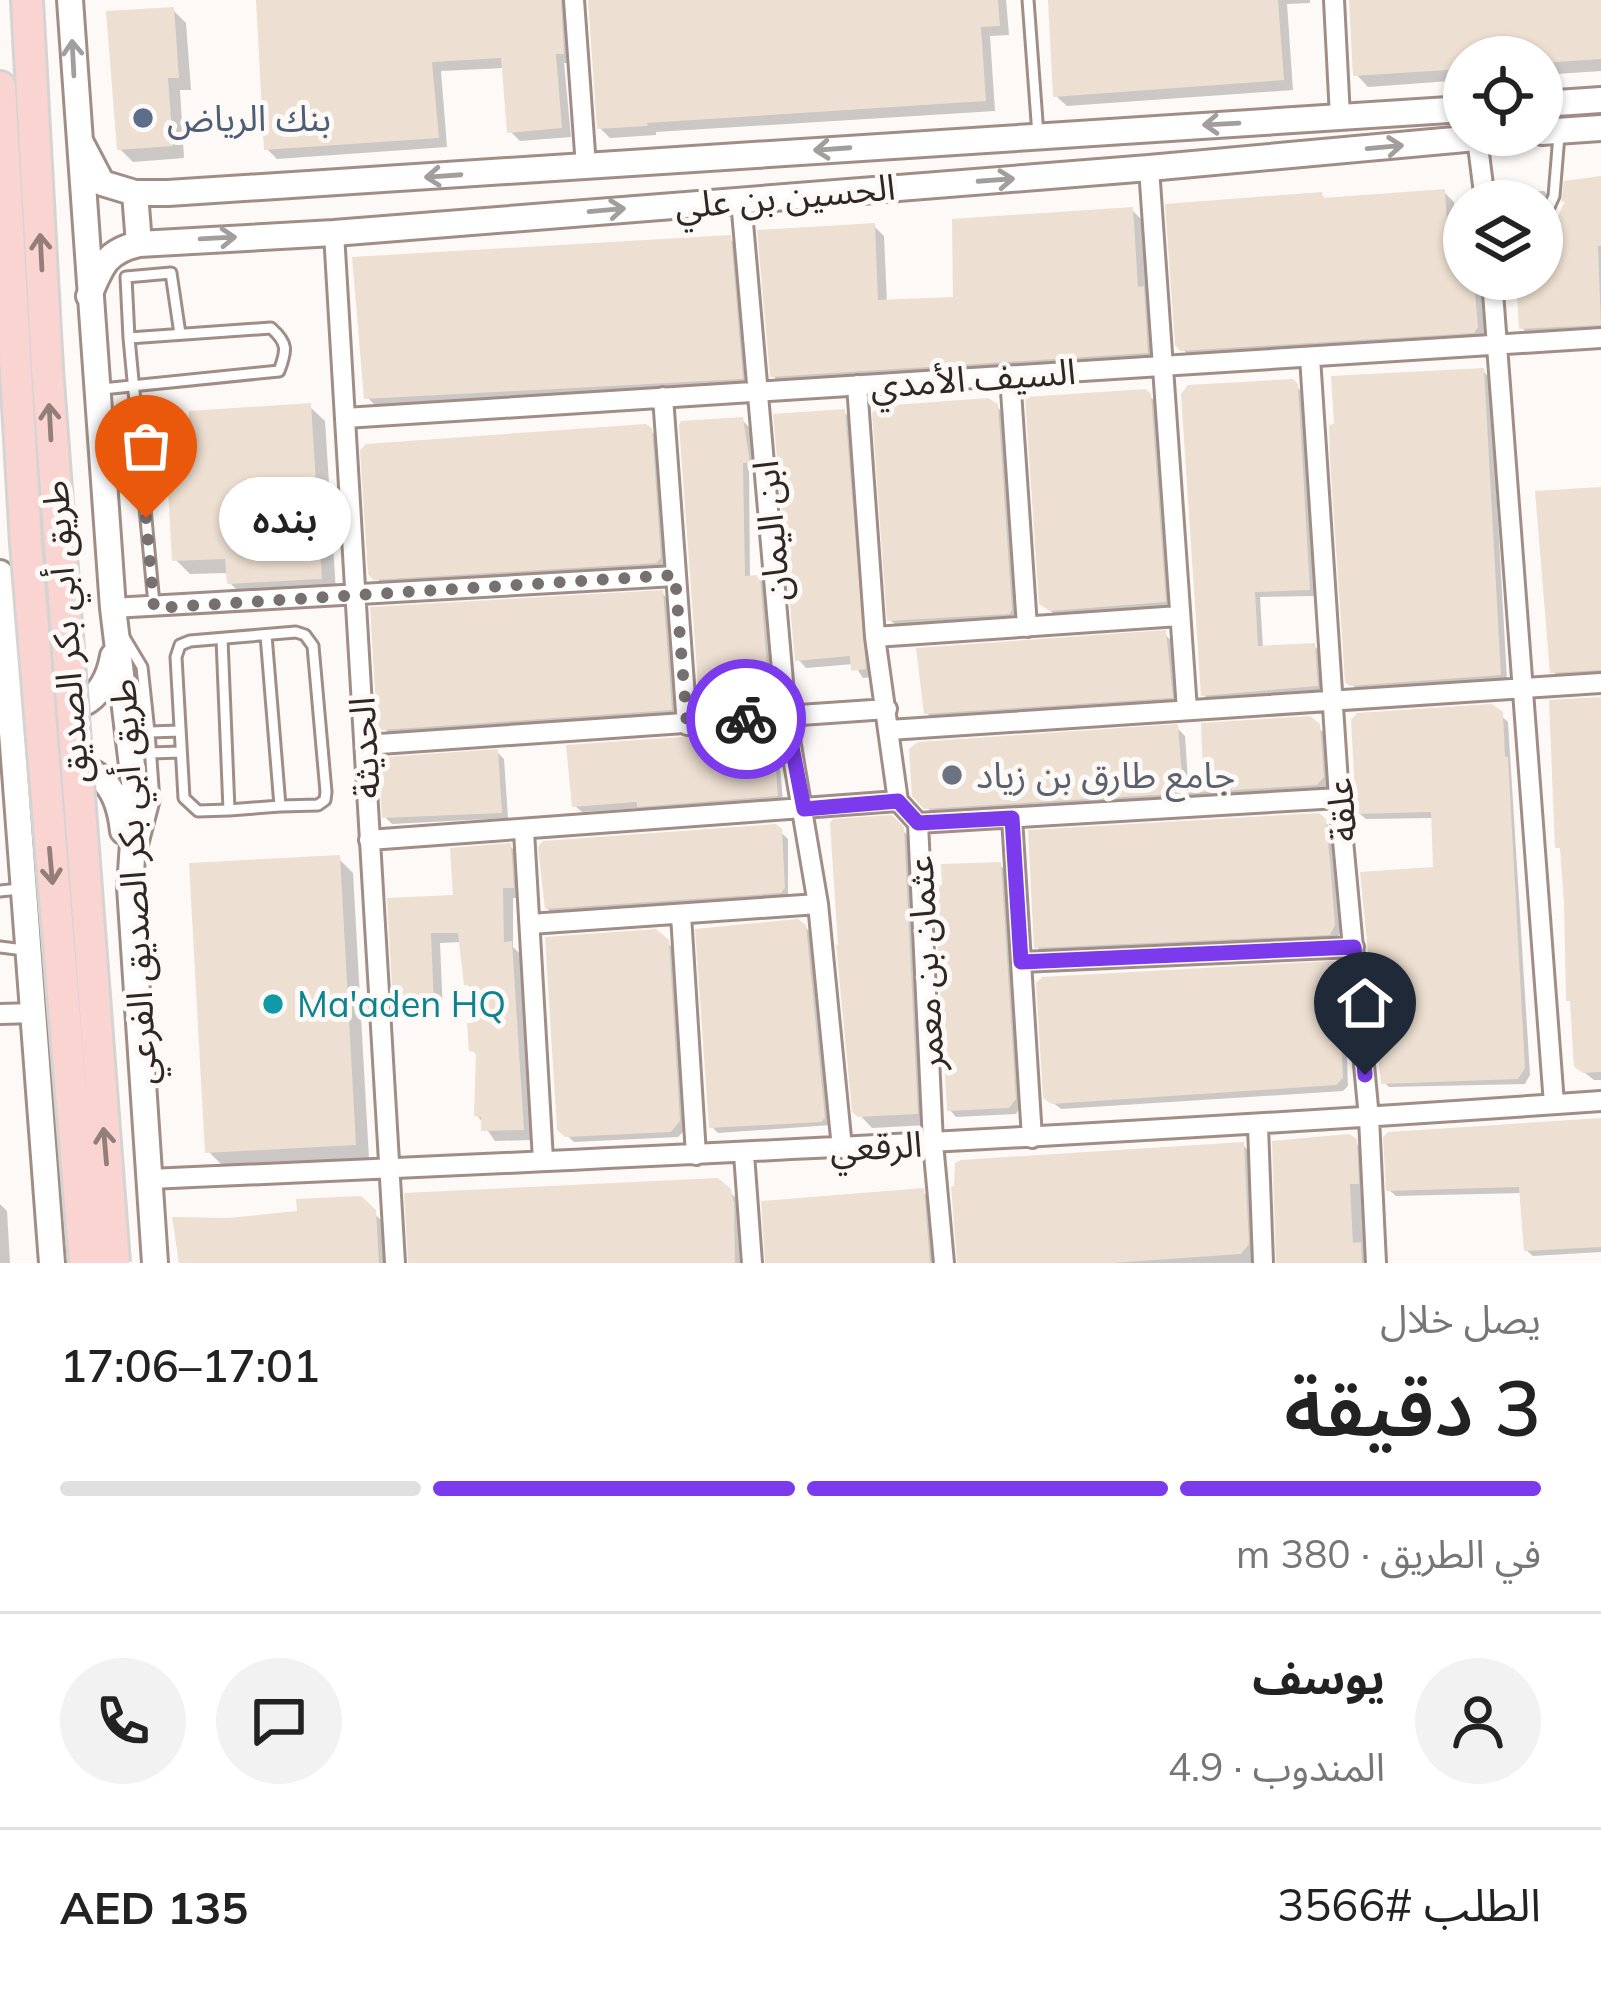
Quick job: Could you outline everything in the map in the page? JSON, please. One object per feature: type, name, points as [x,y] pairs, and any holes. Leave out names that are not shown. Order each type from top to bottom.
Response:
[{"type":"main road","name":"طريق أبي بكر الصديق","points":[[27,0],[47,369],[114,1263]]},
{"type":"main road","name":"طريق أبي بكر الصديق","points":[[0,87],[33,633],[85,1263]]},
{"type":"street","name":"طريق أبي بكر الصديق الفرعي","points":[[70,0],[88,296],[136,799],[130,887],[154,1263]]},
{"type":"street","points":[[574,0],[586,167]]},
{"type":"street","points":[[1334,0],[1340,117]]},
{"type":"street","points":[[1563,103],[1601,100]]},
{"type":"street","name":"الحسين بن علي","points":[[135,193],[1443,110]]},
{"type":"street","points":[[1563,130],[1601,128]]},
{"type":"street","points":[[80,141],[102,183],[135,193],[139,244],[118,248],[105,258],[88,296]]},
{"type":"street","name":"الحسين بن علي","points":[[139,244],[1149,168],[1443,141]]},
{"type":"street","points":[[1149,168],[1187,710]]},
{"type":"street","name":"ابن اليمان","points":[[741,200],[786,716],[818,904],[842,1148]]},
{"type":"street","name":"الحديثة","points":[[334,232],[395,1263]]},
{"type":"street","points":[[1494,300],[1554,1104]]},
{"type":"street","name":"السيف الأمدي","points":[[345,418],[1601,338]]},
{"type":"street","name":"علقة","points":[[1310,357],[1376,1263]]},
{"type":"street","points":[[1010,376],[1027,627]]},
{"type":"street","points":[[369,840],[898,801],[874,637],[857,385]]},
{"type":"street","points":[[663,397],[687,725]]},
{"type":"street","points":[[0,573],[12,890],[30,951],[52,1263]]},
{"type":"street","points":[[4,638],[20,699],[42,709],[65,709],[90,702],[109,681],[116,618],[154,608],[675,575]]},
{"type":"street","points":[[874,637],[1179,616]]},
{"type":"street","points":[[365,745],[786,716],[888,719],[1187,710],[1601,683]]},
{"type":"street","points":[[10,847],[23,788],[45,768],[69,766],[99,776],[120,801],[130,887]]},
{"type":"street","points":[[918,823],[1340,798]]},
{"type":"street","name":"عثمان بن معمر","points":[[898,801],[918,823],[933,1143],[944,1263]]},
{"type":"street","points":[[1012,818],[1032,1138]]},
{"type":"street","points":[[524,831],[544,1160]]},
{"type":"street","points":[[530,924],[818,904]]},
{"type":"street","points":[[681,915],[696,1155]]},
{"type":"street","points":[[1021,962],[1354,947]]},
{"type":"street","points":[[0,1014],[35,1012]]},
{"type":"street","name":"الرقعي","points":[[150,1178],[744,1154],[1258,1126],[1601,1101]]},
{"type":"street","points":[[1258,1126],[1263,1263]]},
{"type":"street","points":[[744,1154],[752,1263]]},
{"type":"lane","points":[[1028,0],[1038,135]]},
{"type":"lane","points":[[154,608],[126,277],[171,273],[180,334]]},
{"type":"lane","points":[[97,389],[279,370],[287,351],[284,340],[271,328],[130,338]]},
{"type":"lane","points":[[116,618],[142,667],[149,732],[152,816],[130,887]]},
{"type":"lane","points":[[305,634],[313,646],[325,800],[318,806],[198,811],[184,798],[176,657],[180,645],[266,635],[305,634]]},
{"type":"lane","points":[[266,635],[280,806]]},
{"type":"lane","points":[[222,639],[229,810]]},
{"type":"lane","points":[[149,732],[180,731]]},
{"type":"lane","points":[[150,752],[181,752]]},
{"type":"lane","points":[[0,947],[30,951]]},
{"type":"building","points":[[256,0],[561,0],[564,54],[556,54],[562,128],[507,133],[501,58],[432,62],[439,138],[264,150]]},
{"type":"building","points":[[588,0],[998,0],[1000,26],[981,27],[986,101],[597,129]]},
{"type":"building","points":[[1048,0],[1278,0],[1284,80],[1053,97]]},
{"type":"building","points":[[1349,0],[1601,0],[1601,59],[1563,62],[1563,36],[1443,36],[1443,70],[1353,76]]},
{"type":"building","points":[[174,7],[179,78],[168,78],[173,146],[117,150],[106,11]]},
{"type":"building","points":[[1601,176],[1601,325],[1519,329],[1517,300],[1563,300],[1564,181]]},
{"type":"building","points":[[1443,189],[1443,300],[1476,300],[1478,327],[1474,333],[1180,351],[1175,345],[1165,204],[1322,192],[1323,198]]},
{"type":"building","points":[[1133,207],[1148,353],[770,377],[757,230],[875,223],[878,300],[953,297],[952,219]]},
{"type":"building","points":[[731,235],[743,379],[364,399],[352,257]]},
{"type":"building","points":[[1484,368],[1501,675],[1350,686],[1345,682],[1330,460],[1331,376]]},
{"type":"building","points":[[1293,379],[1298,384],[1310,590],[1255,592],[1258,646],[1315,643],[1318,686],[1201,696],[1181,394],[1188,385]]},
{"type":"building","points":[[1146,389],[1151,394],[1166,602],[1050,611],[1039,604],[1025,397]]},
{"type":"building","points":[[988,398],[998,404],[1012,610],[1010,614],[887,621],[872,413],[880,406]]},
{"type":"building","points":[[311,403],[322,579],[227,584],[225,559],[172,561],[165,435],[188,433],[189,411]]},
{"type":"building","points":[[845,409],[866,669],[851,671],[850,656],[795,661],[773,414]]},
{"type":"building","points":[[743,417],[750,463],[743,463],[745,576],[760,575],[768,682],[698,685],[679,425],[681,421]]},
{"type":"building","points":[[646,424],[652,428],[661,558],[656,563],[373,580],[368,574],[360,450],[366,444]]},
{"type":"building","points":[[1601,487],[1601,670],[1550,673],[1535,491]]},
{"type":"building","points":[[663,590],[672,710],[382,730],[377,725],[370,607]]},
{"type":"building","points":[[1166,630],[1173,698],[924,714],[916,648]]},
{"type":"building","points":[[1601,697],[1601,1072],[1583,1073],[1574,1067],[1570,1001],[1566,1001],[1549,700]]},
{"type":"building","points":[[1492,704],[1503,712],[1508,757],[1525,1068],[1518,1079],[1381,1084],[1360,872],[1433,867],[1431,812],[1356,814],[1351,720],[1357,713]]},
{"type":"building","points":[[1310,716],[1320,724],[1324,777],[1317,785],[924,809],[912,796],[909,749],[918,742],[1178,724],[1182,777],[1203,776],[1201,723]]},
{"type":"building","points":[[773,733],[778,796],[572,807],[566,745]]},
{"type":"building","points":[[498,749],[502,813],[382,818],[379,765],[386,757]]},
{"type":"building","points":[[1319,813],[1326,819],[1331,873],[1335,925],[1330,935],[1034,948],[1028,830]]},
{"type":"building","points":[[892,815],[904,827],[918,1114],[858,1117],[852,1112],[836,944],[830,823]]},
{"type":"building","points":[[776,824],[782,829],[785,888],[781,893],[545,909],[538,847],[543,841]]},
{"type":"building","points":[[511,843],[514,888],[503,888],[504,942],[512,941],[524,1130],[481,1131],[481,1117],[474,1116],[476,1052],[469,1051],[467,1023],[473,1023],[471,986],[464,985],[458,933],[431,933],[434,1005],[393,1006],[387,898],[453,895],[450,848]]},
{"type":"building","name":"Ma'aden HQ","points":[[340,855],[356,1145],[205,1153],[189,863]]},
{"type":"building","points":[[1001,862],[1016,1099],[1009,1108],[947,1111],[934,886],[942,885],[941,864]]},
{"type":"building","points":[[798,919],[806,925],[825,1118],[821,1122],[709,1128],[695,929]]},
{"type":"building","points":[[656,929],[669,940],[680,1121],[671,1132],[565,1137],[557,1130],[545,937]]},
{"type":"building","points":[[1333,961],[1338,966],[1343,1078],[1336,1085],[1052,1104],[1043,1098],[1036,983],[1042,977]]},
{"type":"building","points":[[1601,1118],[1601,1247],[1524,1251],[1519,1187],[1386,1191],[1383,1137],[1388,1132]]},
{"type":"building","points":[[1349,1134],[1357,1139],[1359,1184],[1350,1184],[1353,1243],[1361,1242],[1362,1263],[1276,1263],[1272,1141]]},
{"type":"building","points":[[1244,1142],[1249,1244],[1241,1254],[1112,1263],[957,1263],[951,1186],[955,1163],[961,1160]]},
{"type":"building","points":[[718,1178],[731,1189],[734,1203],[735,1263],[408,1263],[404,1193]]},
{"type":"building","points":[[924,1188],[930,1263],[765,1263],[761,1201]]},
{"type":"building","points":[[361,1196],[376,1210],[379,1263],[179,1263],[172,1217],[228,1218],[297,1211],[296,1199]]},
{"type":"way so far","points":[[146,518],[154,608],[675,575],[687,725],[746,719]]},
{"type":"place","name":"بنك الرياض","points":[[143,118]]},
{"type":"place","name":"بنده","points":[[146,518]]},
{"type":"place","name":"جامع طارق بن زياد","points":[[952,775]]},
{"type":"place","name":"Ma'aden HQ","points":[[273,1004]]},
{"type":"route","points":[[746,719],[786,716],[804,809],[898,801],[918,823],[1012,818],[1021,962],[1354,947],[1365,1075]]}]
